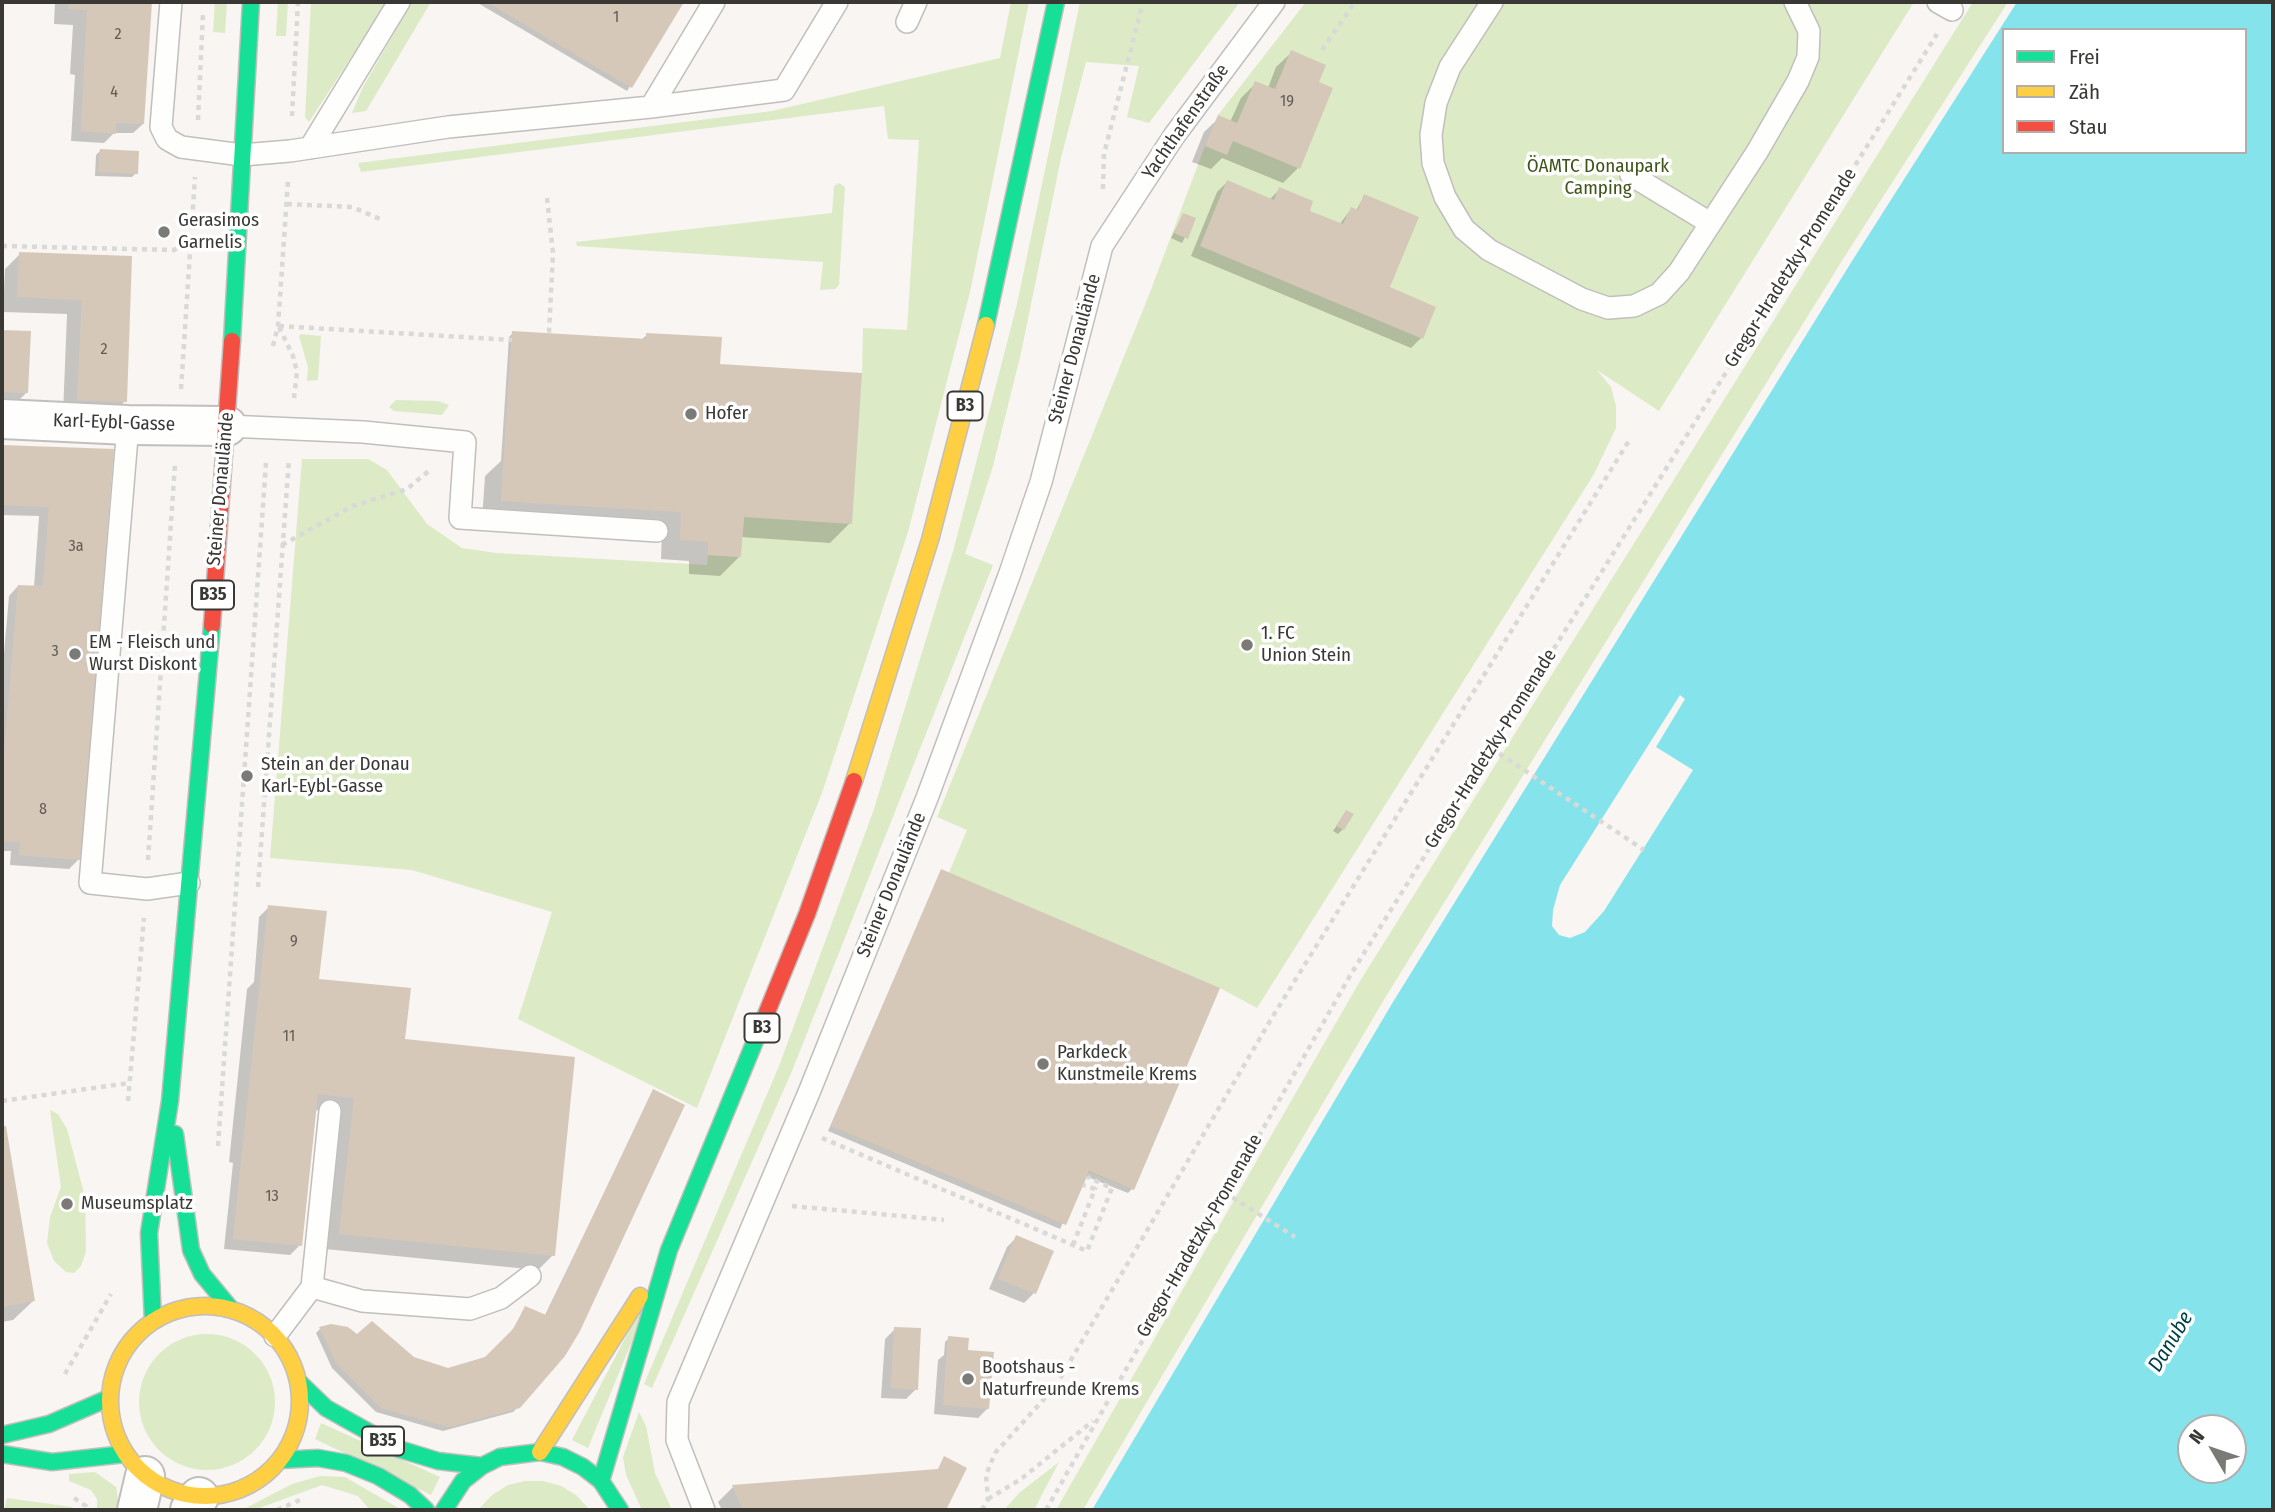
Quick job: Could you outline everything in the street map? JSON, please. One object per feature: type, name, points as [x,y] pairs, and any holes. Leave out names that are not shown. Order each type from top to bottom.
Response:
[{"type":"main road","name":"Steiner Donaulände","points":[[153,1321],[149,1233],[170,1101],[227,425],[251,2]]},
{"type":"main road","name":"B3","points":[[601,1481],[669,1250],[807,914],[848,803],[930,540],[993,299],[1056,2]]},
{"type":"main road","name":"Steiner Donaulände","points":[[170,1101],[191,1250],[202,1274],[231,1309]]},
{"type":"main road","name":"B3","points":[[540,1452],[669,1250]]},
{"type":"main road","name":"B35","points":[[204,1305],[231,1309],[255,1319],[275,1336],[290,1357],[299,1382],[300,1410],[294,1436],[280,1460],[264,1476],[244,1488],[195,1504],[162,1487],[136,1480],[116,1437],[109,1398],[115,1368],[130,1341],[153,1321],[177,1309],[204,1305]]},
{"type":"main road","name":"B35","points":[[299,1382],[326,1408],[399,1449],[438,1461],[482,1466]]},
{"type":"main road","points":[[2,1436],[48,1424],[109,1398]]},
{"type":"main road","points":[[444,1510],[463,1481],[482,1466],[500,1457],[540,1452],[563,1457],[583,1467],[601,1481],[620,1510]]},
{"type":"main road","points":[[2,1454],[136,1480]]},
{"type":"main road","name":"B35","points":[[280,1460],[318,1458],[346,1463],[378,1476],[410,1495],[426,1510]]},
{"type":"street","name":"Karl-Eybl-Gasse","points":[[2,419],[128,425],[227,425]]},
{"type":"lane","points":[[171,2],[161,127],[167,139],[181,146],[242,155],[310,148],[448,127],[651,107],[784,90],[837,2]]},
{"type":"lane","points":[[310,148],[399,2]]},
{"type":"lane","points":[[651,107],[715,2]]},
{"type":"lane","points":[[906,22],[916,2]]},
{"type":"lane","name":"Yachthafenstraße","points":[[1102,246],[1174,136],[1274,2]]},
{"type":"lane","points":[[1492,2],[1450,68],[1436,103],[1431,135],[1433,163],[1444,197],[1464,229],[1489,250],[1582,299],[1608,308],[1634,306],[1659,294],[1679,272],[1764,140],[1798,81],[1808,57],[1809,31],[1795,2]]},
{"type":"lane","points":[[1631,175],[1710,223]]},
{"type":"lane","name":"Steiner Donaulände","points":[[704,1510],[677,1440],[678,1402],[795,1126],[909,843],[1010,573],[1041,482],[1102,246]]},
{"type":"lane","points":[[128,425],[90,883],[147,889],[189,883]]},
{"type":"lane","points":[[227,425],[465,442],[460,518],[657,531]]},
{"type":"lane","points":[[275,1336],[312,1287],[330,1111]]},
{"type":"lane","points":[[312,1287],[362,1301],[470,1308],[501,1298],[530,1276]]},
{"type":"path","points":[[1102,246],[1104,154],[1143,2]]},
{"type":"path","points":[[1322,50],[1355,2]]},
{"type":"path","name":"Gregor-Hradetzky-Promenade","points":[[1046,1510],[1224,1192],[1351,974],[1945,6]]},
{"type":"path","points":[[547,198],[553,253],[549,333]]},
{"type":"path","points":[[287,204],[352,207],[380,219]]},
{"type":"path","points":[[2,246],[174,250],[193,238]]},
{"type":"path","points":[[258,887],[297,372],[293,356],[278,326],[512,340]]},
{"type":"path","points":[[988,1499],[986,1475],[995,1452],[1055,1387],[1272,1016],[1630,439]]},
{"type":"path","points":[[282,545],[353,506],[407,489]]},
{"type":"path","points":[[1492,748],[1644,850]]},
{"type":"path","points":[[217,1157],[234,886]]},
{"type":"path","points":[[2,1101],[129,1083]]},
{"type":"path","points":[[795,1126],[1087,1251],[1112,1188],[1087,1177]]},
{"type":"path","points":[[1073,1245],[1095,1189],[1083,1185]]},
{"type":"path","points":[[1224,1192],[1295,1237]]},
{"type":"path","points":[[763,1203],[943,1220]]},
{"type":"path","points":[[60,1382],[112,1293],[115,1281]]},
{"type":"path","points":[[982,1510],[988,1499],[1021,1479],[1097,1418]]},
{"type":"green space","points":[[215,2],[227,2],[225,33],[213,32]]},
{"type":"green space","points":[[278,2],[288,2],[286,36],[276,36]]},
{"type":"green space","points":[[311,2],[387,2],[309,122],[305,117]]},
{"type":"green space","points":[[412,2],[431,2],[366,111],[352,113],[363,87]]},
{"type":"green space","points":[[1011,2],[1029,2],[970,292],[908,532],[822,793],[697,1108],[518,1019],[552,912],[412,870],[270,858],[302,459],[368,459],[387,470],[427,524],[462,548],[496,553],[707,565],[708,555],[741,557],[744,517],[862,373],[863,328],[907,330],[919,140],[888,139],[884,106],[361,172],[358,163],[772,111],[1000,58]]},
{"type":"green space","points":[[1080,2],[1240,2],[1149,123],[1127,117],[1139,66],[1086,62],[1061,158],[1021,353],[993,466],[965,554],[993,565],[792,1071],[652,1388],[644,1384],[779,1066],[873,812],[954,548],[1017,304]]},
{"type":"green space","name":"ÖAMTC Donaupark Camping","points":[[1306,2],[1914,2],[1659,411],[1597,370],[1611,387],[1616,406],[1616,428],[1594,474],[1257,1008],[1220,988],[1134,1190],[1089,1172],[1066,1225],[840,1130],[967,830],[937,817],[1149,295],[1205,146],[1218,115]]},
{"type":"green space","points":[[1973,2],[2008,2],[1845,256],[1385,998],[1083,1510],[1056,1510],[1360,981]]},
{"type":"green space","points":[[839,183],[845,187],[839,285],[835,289],[820,290],[823,262],[577,246],[576,242],[832,213],[834,186]]},
{"type":"green space","points":[[299,336],[321,336],[318,380],[307,381],[308,367]]},
{"type":"green space","points":[[396,400],[438,401],[449,405],[442,415],[394,411],[389,407]]},
{"type":"green space","points":[[50,1110],[58,1114],[67,1129],[85,1197],[86,1251],[81,1266],[74,1273],[66,1272],[54,1261],[47,1243],[50,1217],[61,1187]]},
{"type":"green space","points":[[643,1304],[647,1305],[588,1448],[572,1440]]},
{"type":"green space","points":[[207,1334],[233,1339],[255,1354],[270,1376],[275,1402],[270,1428],[255,1450],[233,1465],[207,1470],[181,1465],[159,1450],[144,1428],[139,1402],[144,1376],[159,1354],[181,1339]]},
{"type":"green space","points":[[639,1412],[646,1426],[655,1473],[672,1510],[642,1510],[626,1475],[623,1457]]},
{"type":"green space","points":[[321,1423],[440,1477],[431,1495],[315,1439]]},
{"type":"green space","points":[[1059,1462],[1034,1510],[1004,1510],[1019,1493]]},
{"type":"green space","points":[[95,1472],[116,1487],[120,1510],[97,1510],[97,1499],[91,1490],[69,1481],[69,1474]]},
{"type":"green space","points":[[320,1476],[345,1477],[402,1510],[370,1510],[358,1496],[322,1485],[254,1510],[242,1510],[292,1484]]},
{"type":"green space","points":[[543,1481],[561,1486],[576,1495],[590,1510],[478,1510],[492,1495],[508,1485]]},
{"type":"green space","points":[[7,1498],[72,1507],[74,1510],[4,1510]]},
{"type":"water","name":"Danube","points":[[2017,2],[2273,2],[2273,1510],[1092,1510],[1393,1002],[1852,261]]},
{"type":"pier","points":[[1680,695],[1685,699],[1656,747],[1693,770],[1604,911],[1585,932],[1570,938],[1559,935],[1552,926],[1560,885]]},
{"type":"building","points":[[69,2],[152,2],[144,124],[116,123],[116,134],[81,131],[87,10],[68,9]]},
{"type":"building","points":[[487,2],[684,2],[632,88]]},
{"type":"building","points":[[1291,50],[1326,65],[1319,82],[1333,88],[1300,169],[1233,141],[1227,155],[1205,146],[1218,115],[1237,123],[1255,81],[1275,89]]},
{"type":"building","points":[[100,149],[139,151],[138,174],[98,172]]},
{"type":"building","points":[[1227,180],[1274,200],[1279,187],[1313,201],[1310,211],[1343,224],[1351,207],[1358,210],[1364,194],[1419,217],[1390,287],[1436,307],[1423,339],[1200,246]]},
{"type":"building","points":[[1183,213],[1196,218],[1188,239],[1174,233]]},
{"type":"building","points":[[19,252],[132,256],[127,402],[77,400],[82,300],[17,297]]},
{"type":"building","points":[[2,330],[31,331],[28,393],[2,392]]},
{"type":"building","name":"Hofer","points":[[512,331],[646,339],[646,333],[722,337],[720,364],[862,373],[852,524],[744,517],[741,557],[708,555],[708,542],[680,540],[681,512],[501,501]]},
{"type":"building","points":[[2,445],[114,449],[81,860],[19,855],[20,842],[2,841],[2,779],[18,585],[43,586],[49,507],[2,505]]},
{"type":"building","points":[[1346,810],[1354,814],[1344,830],[1336,826]]},
{"type":"building","name":"Parkdeck Kunstmeile Krems","points":[[941,869],[1220,988],[1134,1190],[1089,1171],[1066,1225],[831,1126]]},
{"type":"building","points":[[268,905],[327,911],[319,979],[411,988],[405,1039],[575,1057],[555,1256],[339,1234],[354,1098],[318,1094],[302,1246],[233,1239]]},
{"type":"building","points":[[653,1089],[685,1105],[580,1331],[565,1356],[520,1408],[449,1427],[381,1408],[336,1363],[319,1327],[331,1324],[348,1327],[357,1334],[372,1321],[414,1357],[448,1368],[485,1357],[514,1328],[525,1306],[546,1315]]},
{"type":"building","points":[[2,1126],[6,1126],[35,1301],[2,1307]]},
{"type":"building","points":[[1016,1235],[1054,1251],[1036,1294],[998,1279]]},
{"type":"building","points":[[894,1327],[921,1328],[918,1390],[891,1388]]},
{"type":"building","name":"Bootshaus - Naturfreunde Krems","points":[[948,1336],[969,1338],[968,1350],[994,1352],[989,1409],[943,1405]]},
{"type":"building","points":[[944,1456],[967,1468],[946,1510],[743,1510],[732,1485],[938,1469]]},
{"type":"traffic: fast","points":[[232,341],[251,2]]},
{"type":"traffic: fast","points":[[986,325],[1056,2]]},
{"type":"traffic: fast","points":[[153,1321],[149,1233],[170,1101],[212,625]]},
{"type":"traffic: fast","points":[[601,1481],[669,1250],[767,1012]]},
{"type":"traffic: fast","points":[[175,1134],[191,1250],[202,1274],[231,1309]]},
{"type":"traffic: fast","points":[[299,1382],[326,1408],[399,1449],[438,1461],[482,1466]]},
{"type":"traffic: fast","points":[[2,1435],[49,1424],[109,1398]]},
{"type":"traffic: fast","points":[[444,1510],[463,1481],[482,1466],[500,1457],[540,1452],[563,1457],[583,1467],[601,1481],[620,1510]]},
{"type":"traffic: fast","points":[[2,1454],[52,1462],[125,1454]]},
{"type":"traffic: fast","points":[[280,1460],[318,1458],[346,1463],[378,1476],[410,1495],[426,1510]]},
{"type":"traffic: slow","points":[[854,781],[930,540],[986,325]]},
{"type":"traffic: slow","points":[[540,1452],[640,1296]]},
{"type":"traffic: slow","points":[[205,1306],[241,1313],[272,1334],[293,1365],[300,1401],[293,1437],[272,1468],[241,1489],[205,1496],[169,1489],[138,1468],[117,1437],[110,1401],[117,1365],[138,1334],[169,1313],[205,1306]]},
{"type":"traffic: jam","points":[[212,625],[232,341]]},
{"type":"traffic: jam","points":[[767,1012],[807,914],[854,781]]},
{"type":"place","name":"Gerasimos Garnelis","points":[[164,232]]},
{"type":"place","name":"Hofer","points":[[691,414]]},
{"type":"place","name":"1. FC Union Stein","points":[[1247,645]]},
{"type":"place","name":"EM - Fleisch und Wurst Diskont","points":[[75,654]]},
{"type":"place","name":"Stein an der Donau Karl-Eybl-Gasse","points":[[247,776]]},
{"type":"place","name":"Parkdeck Kunstmeile Krems","points":[[1043,1064]]},
{"type":"place","name":"Museumsplatz","points":[[67,1204]]},
{"type":"place","name":"Bootshaus - Naturfreunde Krems","points":[[968,1379]]}]
